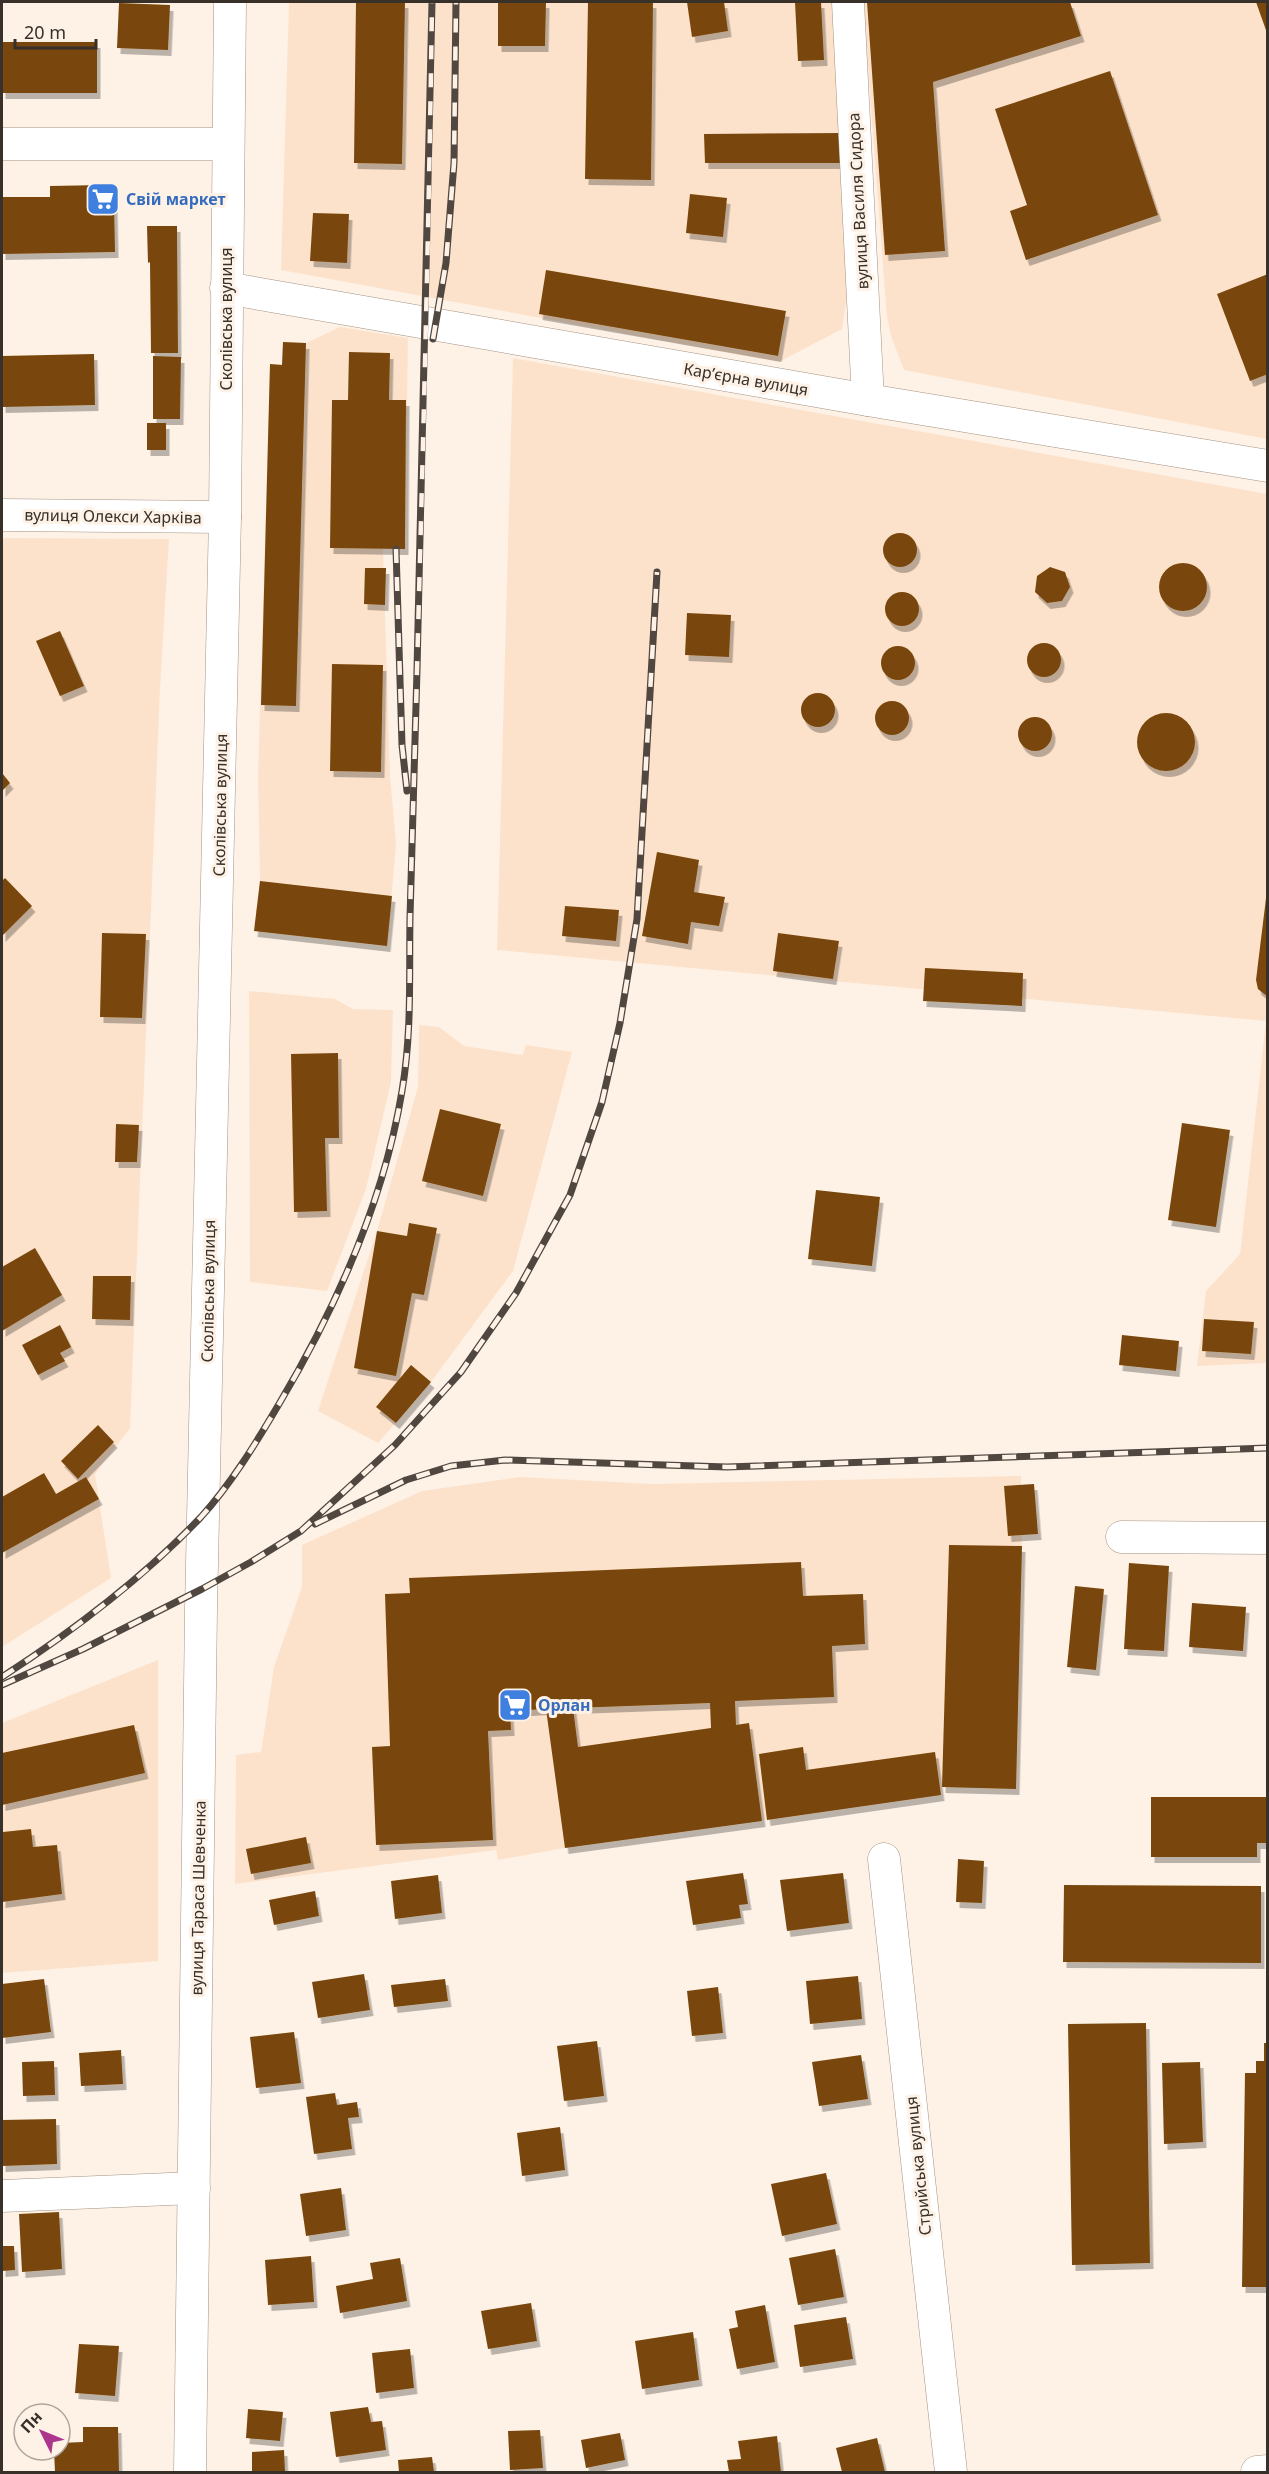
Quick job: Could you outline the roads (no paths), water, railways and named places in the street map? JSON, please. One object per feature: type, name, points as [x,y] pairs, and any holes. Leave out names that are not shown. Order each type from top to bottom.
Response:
[{"type":"street","name":"Сколівська вулиця","points":[[201,1608],[225,517],[230,2]]},
{"type":"street","name":"вулиця Василя Сидора","points":[[848,2],[868,400]]},
{"type":"street","points":[[2,144],[227,144]]},
{"type":"street","name":"Карʼєрна вулиця","points":[[226,288],[868,400],[1268,466]]},
{"type":"street","name":"вулиця Олекси Харківа","points":[[2,515],[225,517]]},
{"type":"street","points":[[1122,1537],[1268,1538]]},
{"type":"street","name":"вулиця Тараса Шевченка","points":[[190,2472],[201,1608]]},
{"type":"street","name":"Стрийська вулиця","points":[[884,1859],[951,2472]]},
{"type":"street","points":[[2,2196],[194,2188]]},
{"type":"street","points":[[1257,2472],[1268,2471]]},
{"type":"railway","points":[[2,1677],[81,1623],[131,1583],[201,1517],[233,1477],[300,1368],[338,1292],[370,1213],[394,1132],[402,1091],[409,1026],[432,2]]},
{"type":"railway","points":[[433,339],[446,263],[454,163],[456,2]]},
{"type":"railway","points":[[396,549],[402,745],[407,791]]},
{"type":"railway","points":[[2,1685],[83,1649],[202,1589],[301,1531],[395,1445],[461,1372],[516,1293],[570,1195],[602,1102],[620,1023],[637,919],[657,572]]},
{"type":"railway","points":[[315,1524],[406,1480],[451,1466],[505,1460],[727,1467],[1268,1448]]},
{"type":"place","name":"Свій маркет","points":[[103,199]]},
{"type":"place","name":"Орлан","points":[[515,1705]]}]
